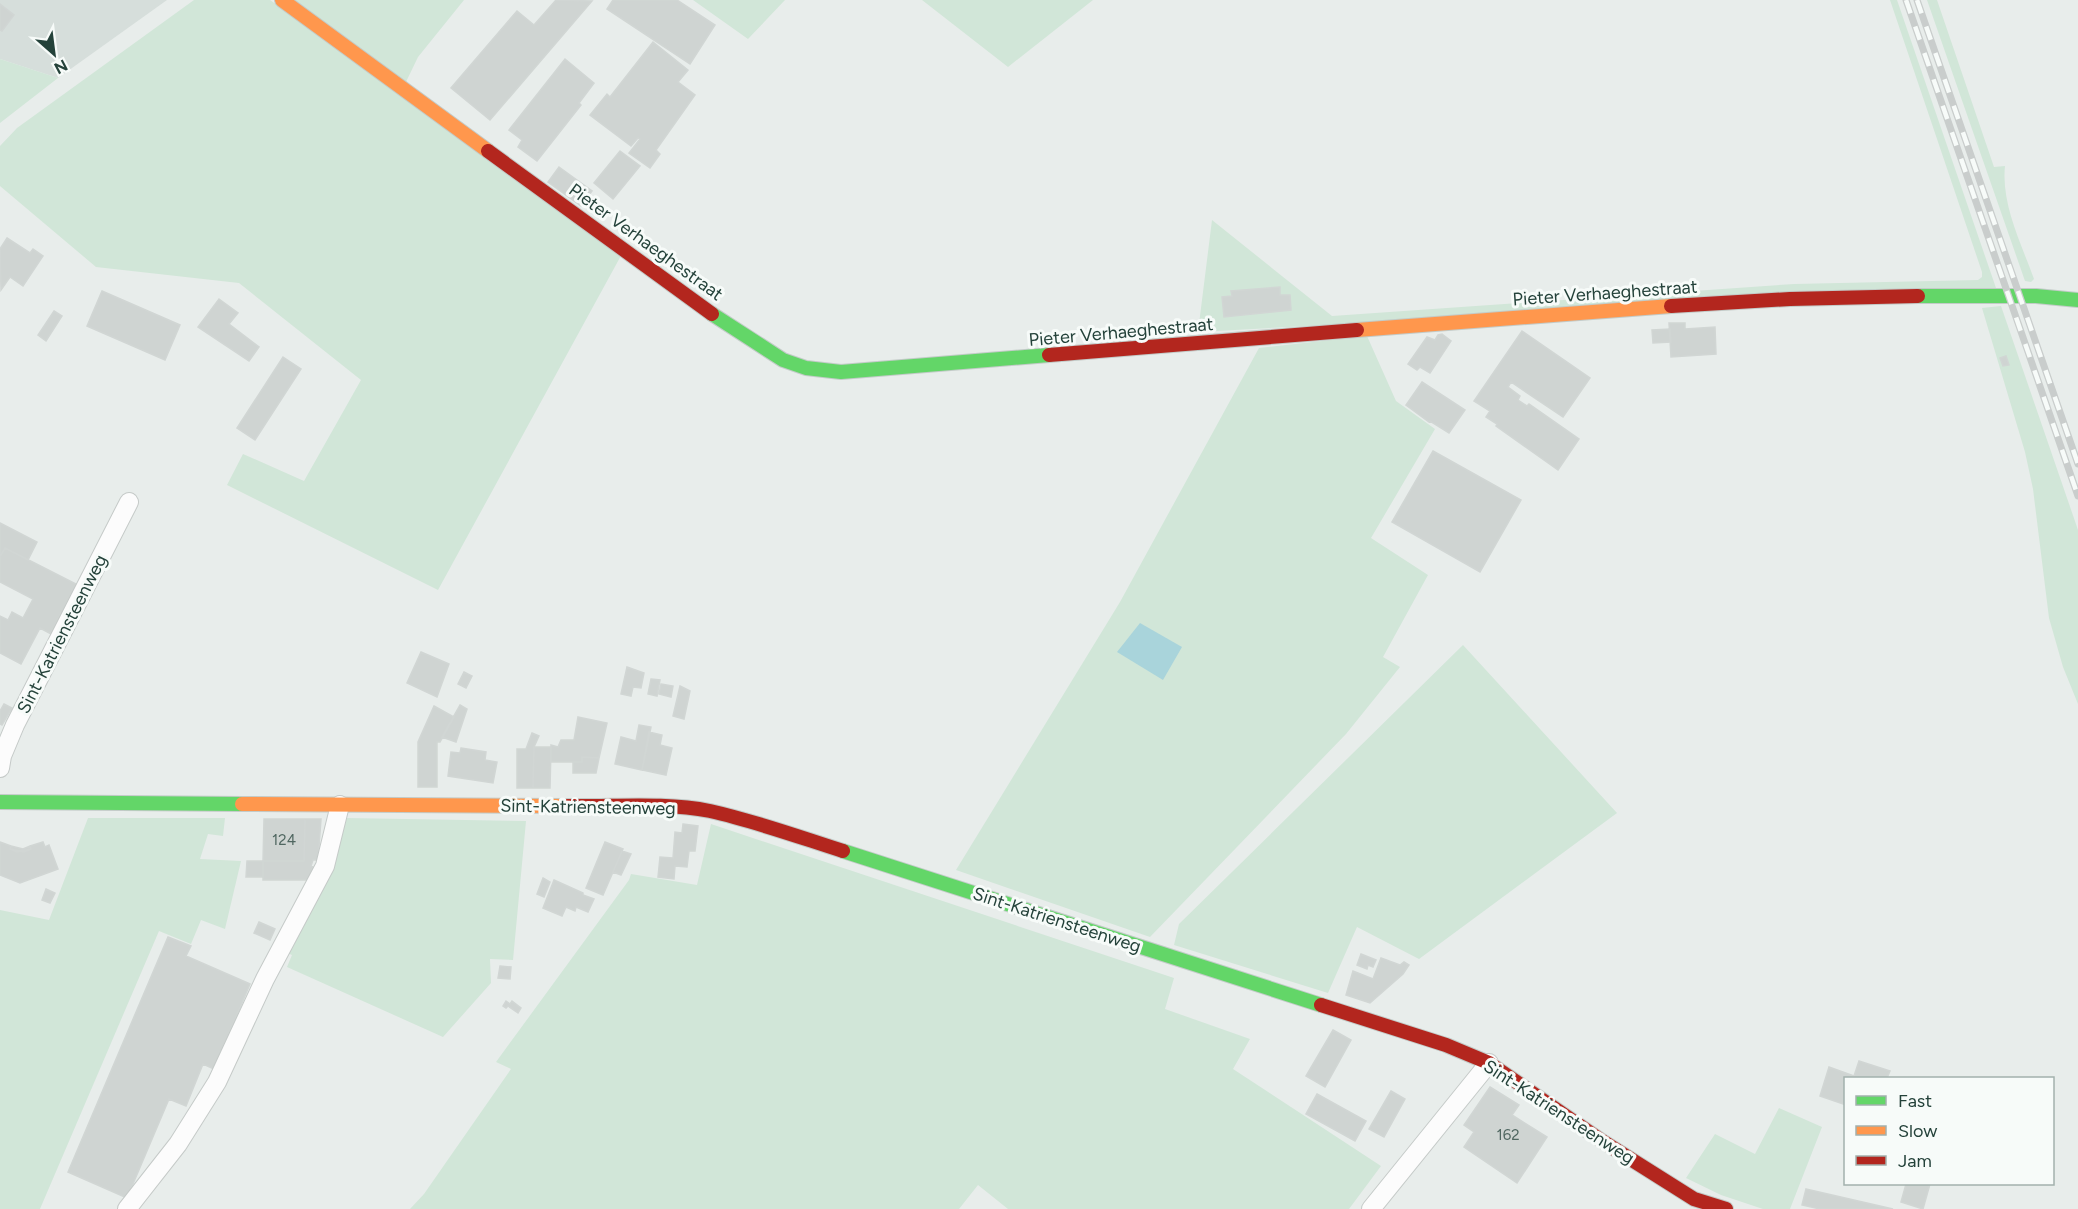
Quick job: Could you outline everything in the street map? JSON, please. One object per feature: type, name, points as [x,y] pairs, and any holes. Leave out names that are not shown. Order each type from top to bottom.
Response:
[{"type":"street","name":"Pieter Verhaeghestraat","points":[[282,0],[723,322],[783,360],[806,368],[841,372],[1599,310],[1778,299],[2019,295],[2078,300]]},
{"type":"street","name":"Sint-Katriensteenweg","points":[[0,768],[2,756],[15,726],[129,501]]},
{"type":"street","name":"Sint-Katriensteenweg","points":[[0,802],[675,807],[709,811],[756,823],[1446,1045],[1489,1063],[1602,1141],[1694,1199],[1726,1209]]},
{"type":"street","points":[[127,1209],[178,1144],[217,1082],[265,979],[325,866],[340,805]]},
{"type":"street","points":[[1371,1209],[1489,1063]]},
{"type":"shaded area","points":[[0,0],[167,0],[58,78],[0,59]]},
{"type":"green space","points":[[194,0],[270,0],[623,252],[438,590],[227,485],[243,454],[304,481],[361,380],[239,283],[96,267],[0,186],[0,146],[17,128]]},
{"type":"green space","points":[[294,0],[464,0],[418,57],[405,84]]},
{"type":"green space","points":[[693,0],[785,0],[748,39]]},
{"type":"green space","points":[[922,0],[1093,0],[1008,67]]},
{"type":"green space","points":[[1890,0],[1897,0],[1996,288],[1198,332],[1212,220],[1332,316],[1794,284],[1978,280],[1982,277],[1982,272]]},
{"type":"green space","points":[[1927,0],[1937,0],[1994,167],[2005,166],[2009,209],[2034,279],[2031,282],[2025,281]]},
{"type":"green space","points":[[0,59],[58,78],[0,123]]},
{"type":"green space","points":[[2001,306],[2078,530],[2078,704],[2063,667],[2049,618],[2033,489],[2025,452],[1982,308]]},
{"type":"green space","points":[[1367,336],[1396,401],[1435,429],[1371,538],[1428,575],[1383,657],[1400,667],[1346,734],[1150,937],[956,870],[1120,602],[1259,348]]},
{"type":"green space","points":[[1463,645],[1617,813],[1419,959],[1357,927],[1328,993],[1174,945],[1179,924]]},
{"type":"green space","points":[[88,818],[225,818],[223,836],[208,834],[200,859],[241,861],[225,929],[201,920],[191,944],[159,931],[40,1209],[0,1209],[0,910],[49,920]]},
{"type":"green space","points":[[346,818],[526,821],[513,960],[490,959],[491,983],[443,1037],[287,967],[292,955],[285,952]]},
{"type":"green space","points":[[711,824],[1174,978],[1165,1009],[1250,1039],[1233,1069],[1381,1166],[1349,1209],[1008,1209],[978,1185],[959,1209],[410,1209],[424,1194],[511,1069],[496,1062],[629,880],[631,874],[697,885]]},
{"type":"green space","points":[[1779,1108],[1822,1127],[1790,1209],[1763,1209],[1721,1195],[1686,1178],[1715,1134],[1755,1154]]},
{"type":"water","points":[[1140,623],[1182,647],[1163,680],[1117,652]]},
{"type":"building","points":[[556,0],[592,1],[490,120],[451,88],[517,11],[534,25]]},
{"type":"building","points":[[613,0],[677,0],[715,25],[690,64],[607,9]]},
{"type":"building","points":[[0,4],[14,15],[2,31],[0,30]]},
{"type":"building","points":[[653,42],[688,70],[678,82],[695,95],[656,150],[660,154],[650,168],[629,153],[640,139],[638,138],[631,146],[590,115],[607,94],[610,97]]},
{"type":"building","points":[[565,59],[594,83],[579,103],[581,105],[537,161],[518,147],[522,140],[509,130]]},
{"type":"building","points":[[620,151],[640,166],[613,199],[594,183]]},
{"type":"building","points":[[559,167],[592,191],[581,206],[548,182]]},
{"type":"building","points":[[7,238],[30,253],[33,249],[43,256],[23,286],[10,277],[1,290],[0,249]]},
{"type":"building","points":[[1280,287],[1280,295],[1290,295],[1291,310],[1224,317],[1222,297],[1232,296],[1231,291]]},
{"type":"building","points":[[102,291],[180,325],[165,360],[87,326]]},
{"type":"building","points":[[219,299],[238,313],[229,324],[259,347],[249,361],[198,327]]},
{"type":"building","points":[[54,311],[62,316],[46,341],[38,335]]},
{"type":"building","points":[[1669,323],[1685,323],[1685,329],[1715,327],[1716,354],[1671,357]]},
{"type":"building","points":[[1670,329],[1671,342],[1653,343],[1652,330]]},
{"type":"building","points":[[1522,331],[1590,378],[1563,417],[1511,382],[1508,387],[1520,396],[1518,400],[1527,406],[1529,404],[1579,439],[1558,470],[1496,426],[1497,424],[1486,417],[1490,411],[1474,401]]},
{"type":"building","points":[[1442,334],[1451,341],[1430,373],[1420,367],[1417,370],[1408,364],[1427,337],[1435,340],[1438,335]]},
{"type":"building","points":[[2006,356],[2009,365],[2003,366],[2000,358]]},
{"type":"building","points":[[283,357],[301,369],[255,440],[237,428]]},
{"type":"building","points":[[1422,382],[1465,410],[1449,433],[1406,405]]},
{"type":"building","points":[[1433,451],[1521,500],[1480,572],[1392,522]]},
{"type":"building","points":[[0,523],[37,542],[28,560],[5,548],[0,557]]},
{"type":"building","points":[[5,548],[80,586],[65,615],[61,613],[51,634],[40,628],[21,664],[0,653],[0,616],[8,620],[12,612],[23,618],[33,599],[0,582],[0,557]]},
{"type":"building","points":[[421,652],[449,664],[437,697],[407,683]]},
{"type":"building","points":[[627,667],[644,673],[641,688],[633,687],[631,696],[621,694]]},
{"type":"building","points":[[464,672],[472,676],[466,688],[458,684]]},
{"type":"building","points":[[651,679],[660,680],[657,696],[648,694]]},
{"type":"building","points":[[661,684],[673,686],[671,697],[659,694]]},
{"type":"building","points":[[680,686],[690,691],[684,719],[673,716]]},
{"type":"building","points":[[4,704],[12,708],[2,725],[0,724],[0,711]]},
{"type":"building","points":[[460,705],[467,709],[456,742],[442,737]]},
{"type":"building","points":[[434,706],[454,717],[440,742],[437,742],[437,787],[418,787],[418,742]]},
{"type":"building","points":[[578,717],[607,723],[599,758],[582,757],[582,762],[551,762],[551,745],[558,747],[561,740],[574,740]]},
{"type":"building","points":[[639,725],[651,727],[642,770],[615,764],[621,737],[636,741]]},
{"type":"building","points":[[649,732],[662,735],[660,745],[672,748],[666,775],[642,770]]},
{"type":"building","points":[[532,733],[539,736],[534,747],[533,788],[517,788],[517,749],[526,749]]},
{"type":"building","points":[[534,747],[551,747],[550,788],[533,788]]},
{"type":"building","points":[[461,748],[486,752],[485,760],[497,762],[493,783],[448,776],[451,752],[460,753]]},
{"type":"building","points":[[582,757],[599,758],[596,773],[573,773],[573,762],[582,762]]},
{"type":"building","points":[[264,819],[305,819],[304,861],[263,861]]},
{"type":"building","points":[[305,819],[321,819],[318,860],[313,860],[308,880],[263,880],[263,861],[304,861]]},
{"type":"building","points":[[683,824],[698,826],[695,851],[689,851],[687,867],[675,866],[674,879],[658,877],[660,857],[673,858],[675,832],[682,833]]},
{"type":"building","points":[[0,842],[11,846],[10,849],[24,852],[31,849],[30,846],[43,842],[45,847],[49,845],[58,869],[20,883],[0,875]]},
{"type":"building","points":[[605,842],[623,849],[603,895],[586,888]]},
{"type":"building","points":[[11,846],[23,849],[30,846],[31,849],[17,852],[10,849]]},
{"type":"building","points":[[622,851],[631,854],[621,875],[613,872]]},
{"type":"building","points":[[247,861],[263,861],[263,877],[246,877]]},
{"type":"building","points":[[543,878],[550,882],[544,897],[537,894]]},
{"type":"building","points":[[554,880],[594,899],[588,912],[576,907],[575,911],[566,907],[562,916],[543,908]]},
{"type":"building","points":[[46,889],[55,893],[50,903],[42,900]]},
{"type":"building","points":[[259,922],[275,929],[270,940],[254,933]]},
{"type":"building","points":[[168,937],[191,946],[186,956],[250,984],[214,1069],[203,1064],[186,1106],[169,1099],[127,1198],[68,1172]]},
{"type":"building","points":[[1361,954],[1376,960],[1373,967],[1368,965],[1367,969],[1357,965]]},
{"type":"building","points":[[1381,958],[1400,965],[1404,962],[1409,965],[1403,974],[1370,1003],[1346,995],[1353,971],[1373,979]]},
{"type":"building","points":[[500,966],[511,967],[510,979],[498,978]]},
{"type":"building","points":[[506,1001],[510,1004],[512,1001],[521,1008],[518,1013],[508,1006],[506,1008],[503,1006]]},
{"type":"building","points":[[1333,1030],[1351,1040],[1325,1087],[1306,1076]]},
{"type":"building","points":[[1859,1061],[1890,1071],[1887,1077],[1844,1077],[1844,1104],[1820,1096],[1829,1067],[1854,1076]]},
{"type":"building","points":[[1490,1087],[1519,1105],[1512,1115],[1547,1137],[1517,1183],[1464,1147],[1474,1132],[1464,1125]]},
{"type":"building","points":[[1391,1091],[1405,1099],[1384,1137],[1369,1129]]},
{"type":"building","points":[[1317,1094],[1366,1121],[1355,1141],[1306,1114]]},
{"type":"building","points":[[1906,1185],[1930,1185],[1923,1209],[1901,1202]]},
{"type":"building","points":[[1806,1189],[1893,1209],[1820,1209],[1802,1205]]},
{"type":"railway","points":[[1906,0],[2078,496]]},
{"type":"railway","points":[[1917,0],[2078,464]]},
{"type":"traffic: fast","points":[[1918,296],[2036,296],[2078,300]]},
{"type":"traffic: fast","points":[[712,314],[783,360],[806,368],[841,372],[1049,355]]},
{"type":"traffic: fast","points":[[0,802],[242,804]]},
{"type":"traffic: fast","points":[[843,851],[1321,1005]]},
{"type":"traffic: slow","points":[[282,0],[488,151]]},
{"type":"traffic: slow","points":[[1357,330],[1671,306]]},
{"type":"traffic: slow","points":[[242,804],[567,806]]},
{"type":"traffic: jam","points":[[488,151],[712,314]]},
{"type":"traffic: jam","points":[[1671,306],[1790,299],[1918,296]]},
{"type":"traffic: jam","points":[[1049,355],[1357,330]]},
{"type":"traffic: jam","points":[[567,806],[693,808],[760,824],[843,851]]},
{"type":"traffic: jam","points":[[1321,1005],[1446,1045],[1489,1063],[1602,1141],[1694,1199],[1726,1209]]}]
